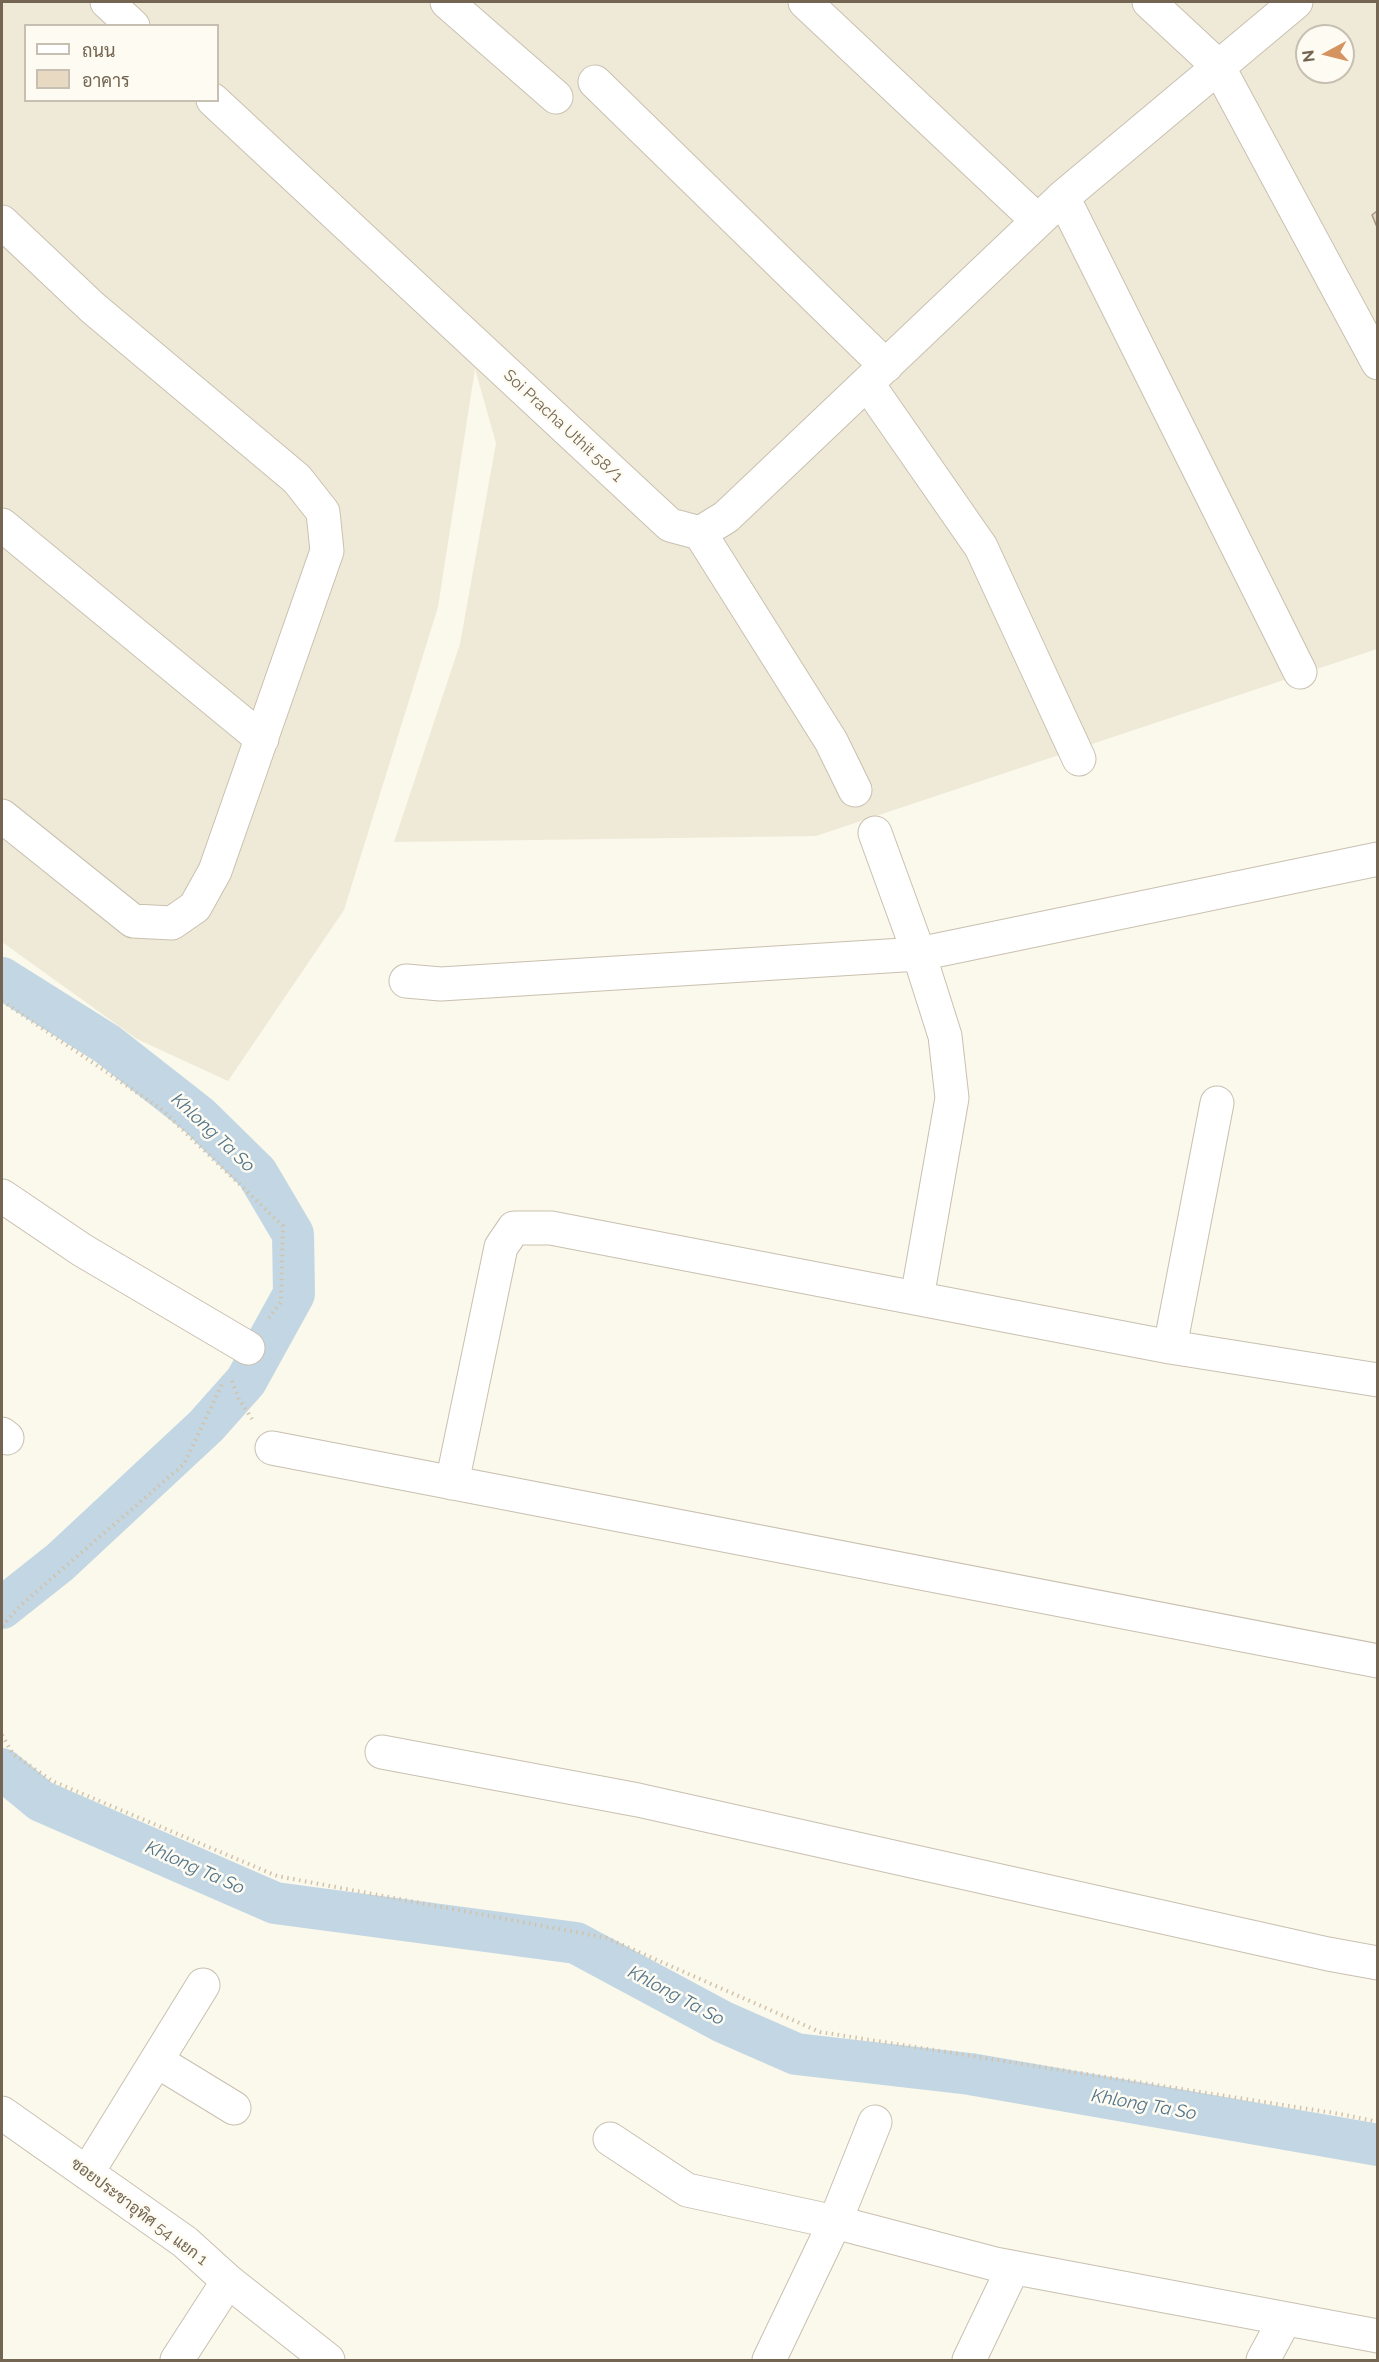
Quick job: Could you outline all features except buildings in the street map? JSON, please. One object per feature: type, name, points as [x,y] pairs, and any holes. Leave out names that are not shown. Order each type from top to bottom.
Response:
[{"type":"street","points":[[107,2],[130,24]]},
{"type":"street","points":[[447,2],[556,97]]},
{"type":"street","points":[[805,2],[1038,221]]},
{"type":"street","points":[[1149,2],[1218,66],[1377,363]]},
{"type":"street","points":[[855,790],[831,741],[700,532],[726,517],[1063,197],[1296,2]]},
{"type":"street","points":[[595,82],[876,374],[981,547],[1079,759]]},
{"type":"street","name":"Soi Pracha Uthit 58/1","points":[[215,102],[670,525],[700,532]]},
{"type":"street","points":[[1063,197],[1300,672]]},
{"type":"street","points":[[2,222],[93,308],[297,479],[323,512],[327,551],[215,871],[195,907],[172,923],[133,921],[2,816]]},
{"type":"street","points":[[2,525],[262,739]]},
{"type":"street","points":[[875,833],[920,954],[945,1036],[952,1098],[917,1298]]},
{"type":"street","points":[[406,981],[441,984],[920,954],[1377,859]]},
{"type":"street","points":[[1170,1347],[1217,1103]]},
{"type":"street","points":[[2,1196],[82,1250],[248,1348]]},
{"type":"street","points":[[452,1483],[501,1247],[514,1228],[551,1228],[1170,1347],[1377,1380]]},
{"type":"street","points":[[272,1448],[1377,1661]]},
{"type":"street","points":[[382,1752],[638,1800],[1377,1963]]},
{"type":"street","points":[[87,2173],[203,1985]]},
{"type":"street","points":[[157,2061],[234,2108]]},
{"type":"street","name":"ซอยประชาอุทิศ 54 แยก 1","points":[[2,2113],[185,2242],[228,2281],[328,2361]]},
{"type":"street","points":[[769,2361],[835,2222],[875,2122]]},
{"type":"street","points":[[610,2139],[687,2190],[835,2222],[1013,2268],[1377,2336]]},
{"type":"street","points":[[969,2361],[1013,2268]]},
{"type":"street","points":[[177,2361],[228,2281]]},
{"type":"street","points":[[1263,2361],[1285,2319]]},
{"type":"path","points":[[2,1001],[161,1109],[283,1226],[281,1302],[248,1348]]},
{"type":"path","points":[[2,1626],[21,1605],[184,1464],[222,1384]]},
{"type":"path","points":[[2,1735],[13,1755],[52,1781],[277,1876],[607,1938],[820,2031],[1340,2114],[1377,2122]]},
{"type":"shaded area","points":[[2,2],[1377,2],[1377,649],[816,836],[394,842],[460,644],[496,443],[475,369],[438,607],[344,910],[228,1081],[137,1039],[2,942]]},
{"type":"waterway","name":"Khlong Ta So","points":[[2,978],[107,1044],[199,1116],[257,1173],[293,1234],[294,1294],[246,1381],[206,1426],[60,1562],[2,1608]]},
{"type":"waterway","name":"Khlong Ta So","points":[[2,1769],[41,1801],[275,1903],[576,1943],[723,2022],[796,2054],[970,2074],[1378,2145]]}]
